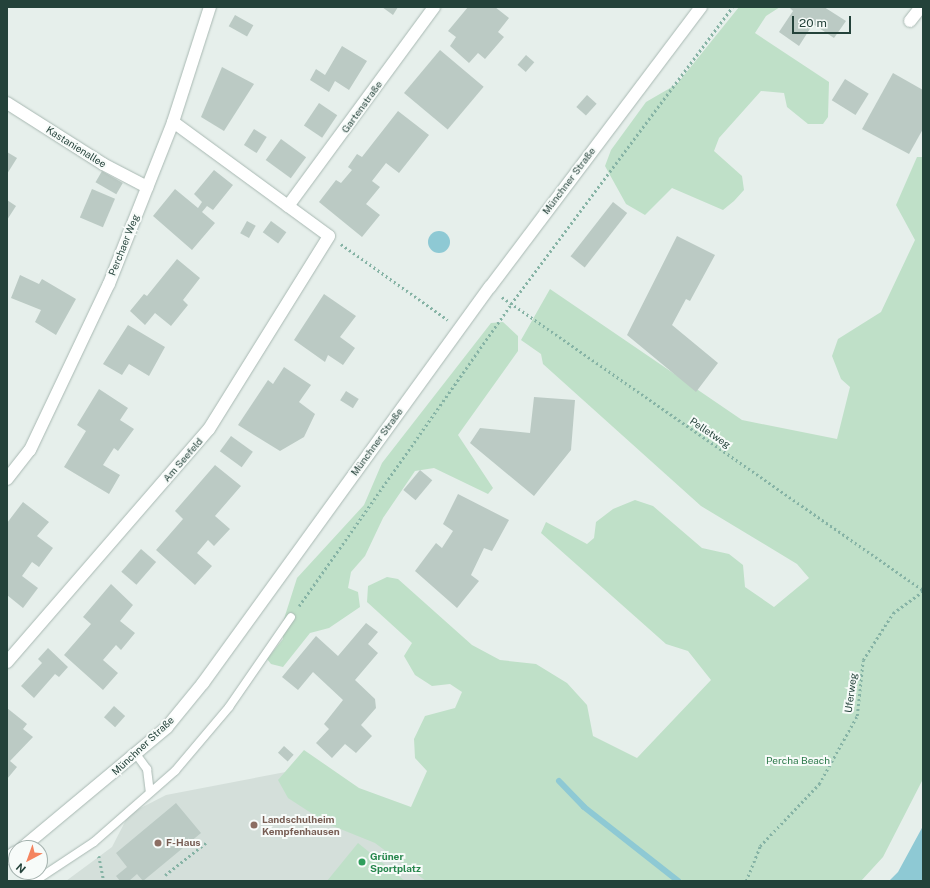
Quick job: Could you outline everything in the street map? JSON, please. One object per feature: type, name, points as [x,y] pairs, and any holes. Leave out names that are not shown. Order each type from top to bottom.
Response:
[{"type":"street","name":"Perchaer Weg","points":[[9,472],[30,450],[99,304],[173,122],[210,7]]},
{"type":"street","name":"Gartenstraße","points":[[288,206],[434,7]]},
{"type":"street","name":"Münchner Straße","points":[[32,840],[167,727],[203,682],[490,287],[701,7]]},
{"type":"street","points":[[910,21],[921,7]]},
{"type":"street","name":"Kastanienallee","points":[[7,103],[103,164],[147,187]]},
{"type":"street","points":[[173,122],[329,236]]},
{"type":"street","name":"Am Seefeld","points":[[7,662],[209,429],[329,236]]},
{"type":"lane","points":[[36,881],[94,842],[175,770],[229,707],[291,617]]},
{"type":"lane","points":[[136,754],[147,769],[150,792]]},
{"type":"path","points":[[291,617],[511,304],[732,7]]},
{"type":"path","points":[[329,236],[460,329]]},
{"type":"path","name":"Pelletweg","points":[[490,287],[511,304],[923,591]]},
{"type":"path","name":"Uferweg","points":[[746,881],[760,846],[818,784],[857,716],[863,660],[893,614],[923,591]]},
{"type":"path","points":[[94,842],[104,881]]},
{"type":"path","points":[[166,875],[207,842]]},
{"type":"shaded area","name":"Landschulheim Kempfenhausen","points":[[312,767],[450,881],[66,881],[112,847],[129,814],[166,795]]},
{"type":"green space","points":[[739,7],[780,7],[766,16],[755,33],[829,82],[828,117],[823,124],[808,124],[787,107],[784,93],[761,91],[719,138],[714,151],[742,176],[744,190],[734,201],[723,210],[672,188],[645,215],[626,204],[605,166],[611,150],[646,102],[677,84]]},
{"type":"green space","name":"Percha Beach","points":[[917,157],[923,157],[923,779],[883,857],[861,881],[426,881],[375,843],[328,824],[288,798],[278,780],[304,750],[359,788],[411,807],[427,771],[415,758],[414,739],[425,716],[455,708],[462,692],[450,684],[432,686],[415,675],[404,656],[412,643],[367,602],[368,586],[387,577],[398,579],[472,645],[500,660],[536,664],[567,683],[587,705],[593,736],[637,758],[711,680],[688,651],[666,644],[541,533],[546,522],[587,544],[594,538],[596,522],[613,509],[635,500],[653,506],[702,548],[729,554],[743,565],[745,587],[774,607],[809,578],[797,564],[701,506],[543,364],[541,354],[521,340],[550,289],[742,420],[837,439],[850,387],[841,379],[832,356],[838,339],[881,312],[915,240],[896,205]]},
{"type":"green space","points":[[503,322],[518,336],[518,351],[458,435],[493,488],[488,494],[434,468],[415,471],[383,518],[365,556],[351,572],[348,588],[358,592],[360,607],[329,628],[310,633],[283,667],[271,664],[267,659],[283,639],[283,622],[297,578],[364,505],[382,463],[491,323]]},
{"type":"green space","name":"Grüner Sportplatz","points":[[358,843],[405,881],[327,881]]},
{"type":"water","points":[[439,231],[447,234],[450,242],[447,250],[439,253],[431,250],[428,242],[431,234]]},
{"type":"water","points":[[923,826],[923,881],[889,881],[898,872]]},
{"type":"building","points":[[382,7],[398,7],[393,15]]},
{"type":"building","points":[[468,7],[495,7],[509,18],[498,32],[504,37],[485,59],[478,53],[469,63],[450,46],[456,37],[448,31]]},
{"type":"building","points":[[789,7],[824,7],[846,21],[834,38],[813,24],[799,46],[779,32],[793,11]]},
{"type":"building","points":[[235,15],[253,25],[247,37],[229,26]]},
{"type":"building","points":[[342,46],[367,61],[349,90],[335,81],[329,92],[310,80],[316,69],[325,75]]},
{"type":"building","points":[[440,50],[484,87],[448,130],[404,93]]},
{"type":"building","points":[[526,55],[534,62],[526,72],[517,65]]},
{"type":"building","points":[[222,67],[254,84],[224,131],[201,117]]},
{"type":"building","points":[[893,73],[923,90],[923,129],[909,154],[862,129]]},
{"type":"building","points":[[845,79],[869,94],[855,115],[832,100]]},
{"type":"building","points":[[587,95],[597,104],[586,116],[576,107]]},
{"type":"building","points":[[319,103],[337,115],[322,138],[304,125]]},
{"type":"building","points":[[398,111],[429,135],[399,173],[386,163],[372,181],[380,187],[366,204],[380,215],[362,237],[319,202],[336,180],[341,183],[352,170],[348,167],[357,154],[362,157]]},
{"type":"building","points":[[254,129],[267,137],[257,153],[244,145]]},
{"type":"building","points":[[281,139],[306,157],[291,178],[266,160]]},
{"type":"building","points":[[7,152],[17,158],[7,174]]},
{"type":"building","points":[[214,170],[233,185],[213,210],[207,206],[202,212],[215,223],[192,250],[153,216],[175,189],[198,208],[202,202],[194,194]]},
{"type":"building","points":[[102,171],[123,183],[116,194],[96,182]]},
{"type":"building","points":[[92,189],[115,199],[103,227],[80,218]]},
{"type":"building","points":[[7,200],[16,206],[7,220]]},
{"type":"building","points":[[613,202],[627,213],[585,267],[571,256]]},
{"type":"building","points":[[247,221],[256,226],[249,238],[240,233]]},
{"type":"building","points":[[271,221],[286,232],[278,243],[263,232]]},
{"type":"building","points":[[677,236],[715,255],[690,301],[686,299],[672,325],[718,363],[696,392],[627,335]]},
{"type":"building","points":[[177,259],[200,278],[183,300],[188,305],[171,326],[155,313],[145,325],[130,311],[144,294],[147,296]]},
{"type":"building","points":[[20,275],[39,284],[42,279],[76,299],[56,335],[35,322],[41,310],[11,298]]},
{"type":"building","points":[[324,294],[356,316],[340,337],[355,348],[343,365],[328,355],[325,362],[294,340]]},
{"type":"building","points":[[128,325],[165,347],[149,376],[129,364],[122,375],[103,364]]},
{"type":"building","points":[[284,367],[311,385],[299,402],[315,414],[304,437],[280,451],[238,425],[268,380],[273,384]]},
{"type":"building","points":[[99,389],[128,408],[120,420],[134,429],[118,451],[114,448],[103,465],[120,475],[109,494],[64,467],[86,431],[77,425]]},
{"type":"building","points":[[346,391],[359,399],[353,408],[340,400]]},
{"type":"building","points":[[534,397],[575,400],[571,450],[534,496],[470,443],[480,428],[530,433]]},
{"type":"building","points":[[231,436],[253,452],[242,467],[220,451]]},
{"type":"building","points":[[215,465],[241,486],[215,516],[230,529],[214,546],[208,540],[197,553],[212,566],[195,585],[156,550],[183,519],[175,511]]},
{"type":"building","points":[[420,470],[432,480],[416,500],[403,490]]},
{"type":"building","points":[[458,494],[509,520],[492,551],[484,548],[471,575],[479,581],[457,608],[415,571],[436,543],[442,548],[453,531],[443,524]]},
{"type":"building","points":[[23,502],[49,522],[37,536],[53,548],[39,567],[32,562],[22,576],[38,588],[23,608],[7,595],[7,523]]},
{"type":"building","points":[[141,549],[156,562],[136,585],[121,572]]},
{"type":"building","points":[[111,584],[133,605],[120,621],[135,633],[121,650],[116,645],[103,660],[118,673],[103,690],[64,655],[91,624],[83,617]]},
{"type":"building","points":[[366,623],[378,632],[368,644],[378,653],[355,680],[375,699],[376,708],[361,725],[372,736],[356,753],[345,744],[332,758],[316,743],[329,729],[324,724],[343,700],[313,672],[298,690],[282,677],[316,636],[338,656]]},
{"type":"building","points":[[48,648],[68,667],[59,677],[55,674],[34,698],[21,686],[42,663],[38,659]]},
{"type":"building","points":[[114,706],[125,716],[115,727],[104,717]]},
{"type":"building","points":[[7,708],[27,724],[23,729],[33,737],[10,761],[17,767],[7,779]]},
{"type":"building","points":[[284,746],[294,755],[288,761],[278,753]]},
{"type":"building","name":"F-Haus","points":[[176,803],[201,833],[143,881],[137,874],[129,881],[120,881],[116,876],[127,867],[116,853]]},
{"type":"waterway","points":[[559,781],[584,807],[678,881]]},
{"type":"place","name":"Landschulheim Kempfenhausen","points":[[254,825]]},
{"type":"place","name":"F-Haus","points":[[158,843]]},
{"type":"place","name":"Grüner Sportplatz","points":[[362,862]]}]
